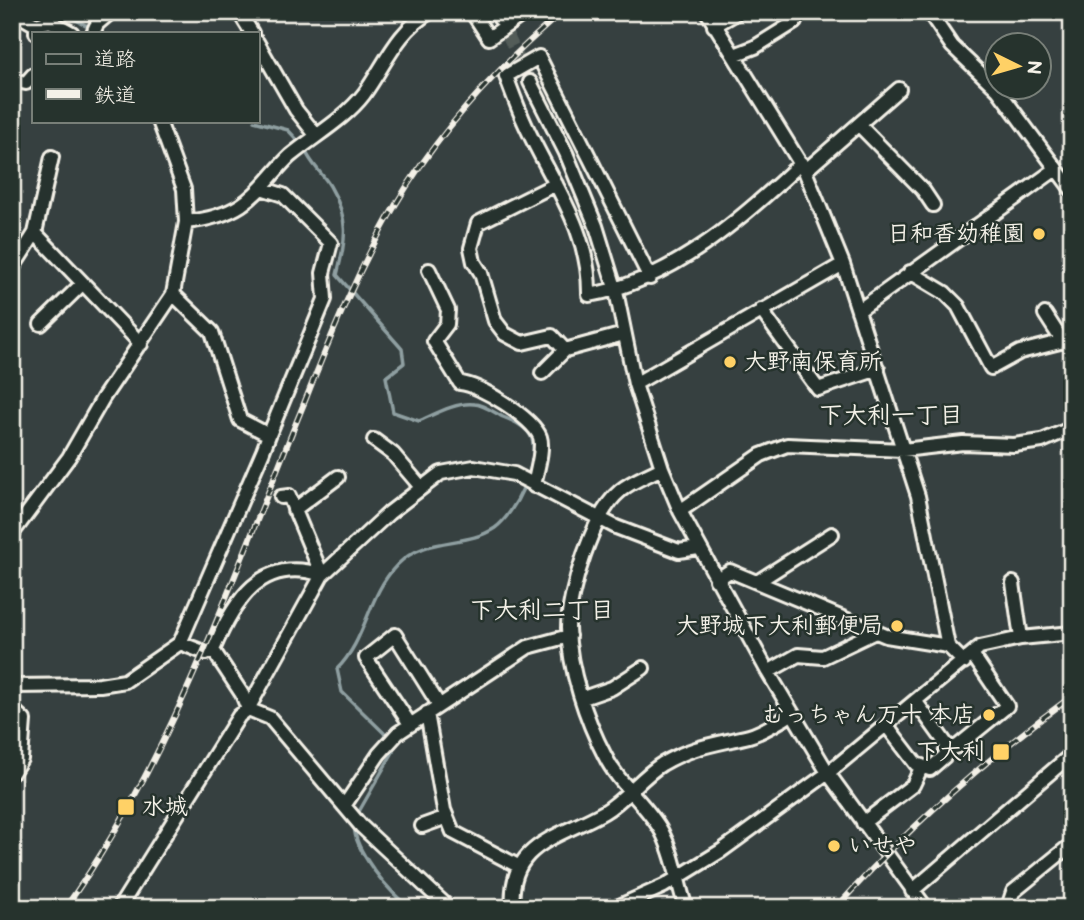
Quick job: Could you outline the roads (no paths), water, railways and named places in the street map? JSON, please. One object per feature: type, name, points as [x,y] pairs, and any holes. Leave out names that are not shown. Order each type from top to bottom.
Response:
[{"type":"street","points":[[13,12],[36,29],[48,17],[70,32]]},
{"type":"street","points":[[95,29],[111,12]]},
{"type":"street","points":[[239,12],[251,32]]},
{"type":"street","points":[[186,222],[222,214],[239,206],[261,188],[288,158],[363,94],[378,67],[400,39],[417,20],[430,12]]},
{"type":"street","points":[[472,12],[489,38],[524,13]]},
{"type":"street","points":[[707,12],[803,167],[843,264],[918,496],[948,646]]},
{"type":"street","points":[[715,26],[738,12]]},
{"type":"street","points":[[934,14],[952,46],[998,90],[1072,190]]},
{"type":"street","points":[[734,55],[755,47],[795,22]]},
{"type":"street","points":[[259,45],[296,110],[316,135]]},
{"type":"street","points":[[650,278],[539,57],[506,76],[526,127],[580,233],[590,265],[589,295],[616,291],[650,278],[754,205],[859,125],[900,89]]},
{"type":"street","points":[[12,80],[26,83],[32,76]]},
{"type":"street","points":[[530,82],[566,153],[596,226],[616,291],[635,384],[662,468],[680,511],[716,580],[828,773],[926,908]]},
{"type":"street","points":[[12,534],[69,457],[103,398],[173,294],[186,222],[184,189],[159,122]]},
{"type":"street","points":[[859,125],[923,190],[933,205]]},
{"type":"street","points":[[12,269],[35,233],[52,157]]},
{"type":"street","points":[[858,311],[1056,169]]},
{"type":"street","points":[[556,184],[478,223],[471,248],[495,321],[505,334],[522,343],[552,335],[565,350]]},
{"type":"street","points":[[12,686],[100,685],[125,681],[180,643],[325,299],[323,273],[331,243],[283,195],[261,188]]},
{"type":"street","points":[[35,233],[141,344]]},
{"type":"street","points":[[635,384],[843,264]]},
{"type":"street","points":[[429,270],[448,310],[447,324],[434,341],[460,383],[474,384],[533,425],[541,439],[534,486]]},
{"type":"street","points":[[909,272],[945,293],[958,306],[991,368],[1020,352],[1067,340],[1045,314]]},
{"type":"street","points":[[41,324],[82,285]]},
{"type":"street","points":[[173,294],[212,332],[240,420],[269,435]]},
{"type":"street","points":[[761,310],[798,357],[818,389],[878,369]]},
{"type":"street","points":[[542,373],[565,350],[624,334]]},
{"type":"street","points":[[680,511],[761,455],[787,445],[903,450],[963,443],[1030,444],[1072,428]]},
{"type":"street","points":[[374,440],[393,454],[421,487]]},
{"type":"street","points":[[119,908],[239,716],[248,709],[322,575],[421,487],[441,473],[474,467],[514,474],[598,519],[680,551],[698,548]]},
{"type":"street","points":[[662,468],[620,491],[598,519],[583,553],[569,619],[569,636],[583,698],[604,754],[617,777],[649,811],[662,832],[680,876],[686,908]]},
{"type":"street","points":[[294,510],[338,477]]},
{"type":"street","points":[[281,497],[289,496],[322,575]]},
{"type":"street","points":[[757,582],[832,534]]},
{"type":"street","points":[[180,643],[206,653],[213,650],[232,610],[257,583],[277,571],[302,569],[322,575]]},
{"type":"street","points":[[716,580],[730,571],[875,632],[901,640],[948,646],[968,658],[1007,702],[1007,706],[958,746],[948,749],[930,769],[921,768],[887,726]]},
{"type":"street","points":[[1013,583],[1021,638]]},
{"type":"street","points":[[768,672],[798,655],[823,657],[875,632]]},
{"type":"street","points":[[615,908],[680,876],[721,851],[828,773],[981,647],[1021,638],[1072,633]]},
{"type":"street","points":[[410,724],[366,659],[395,635],[439,705]]},
{"type":"street","points":[[346,808],[384,747],[398,733],[528,647],[569,636]]},
{"type":"street","points":[[213,650],[242,694],[248,709],[270,718],[360,826],[449,908]]},
{"type":"street","points":[[583,698],[612,688],[643,668]]},
{"type":"street","points":[[916,702],[948,749]]},
{"type":"street","points":[[12,709],[24,720],[21,759],[12,773]]},
{"type":"street","points":[[427,713],[447,817],[453,832],[519,866]]},
{"type":"street","points":[[513,908],[515,872],[529,852],[547,840],[583,824],[631,792],[661,765],[711,743],[750,736],[792,714]]},
{"type":"street","points":[[912,891],[1072,754]]},
{"type":"street","points":[[863,822],[913,785],[921,768]]},
{"type":"street","points":[[422,826],[447,817]]},
{"type":"street","points":[[1015,908],[1010,901],[1013,892],[1072,844]]},
{"type":"waterway","points":[[61,12],[99,32]]},
{"type":"waterway","points":[[258,122],[288,130],[301,144]]},
{"type":"waterway","points":[[305,150],[330,186],[341,209],[344,240],[337,275],[402,349],[404,363],[386,377],[393,412],[419,421],[453,407],[478,404],[524,428],[532,439],[533,449],[524,487],[503,521],[483,534],[421,549],[397,565],[379,590],[355,644],[337,669],[342,692],[384,733],[393,752],[357,815]]},
{"type":"waterway","points":[[355,822],[358,843],[373,869],[393,893],[411,908]]},
{"type":"tunnel","points":[[500,19],[530,82]]},
{"type":"railway","points":[[65,908],[104,850],[139,789],[170,726],[227,596],[336,325],[396,204],[431,151],[471,101],[515,55],[562,12]]},
{"type":"railway","points":[[836,908],[919,822],[1009,744],[1072,696]]},
{"type":"place","name":"日和香幼稚園","points":[[1039,234]]},
{"type":"place","name":"大野南保育所","points":[[730,362]]},
{"type":"place","name":"大野城下大利郵便局","points":[[897,626]]},
{"type":"place","name":"むっちゃん万十 本店","points":[[989,715]]},
{"type":"place","name":"下大利","points":[[1001,752]]},
{"type":"place","name":"水城","points":[[126,807]]},
{"type":"place","name":"いせや","points":[[834,846]]},
{"type":"district","name":"下大利一丁目","points":[[891,415]]},
{"type":"district","name":"下大利二丁目","points":[[542,610]]}]
